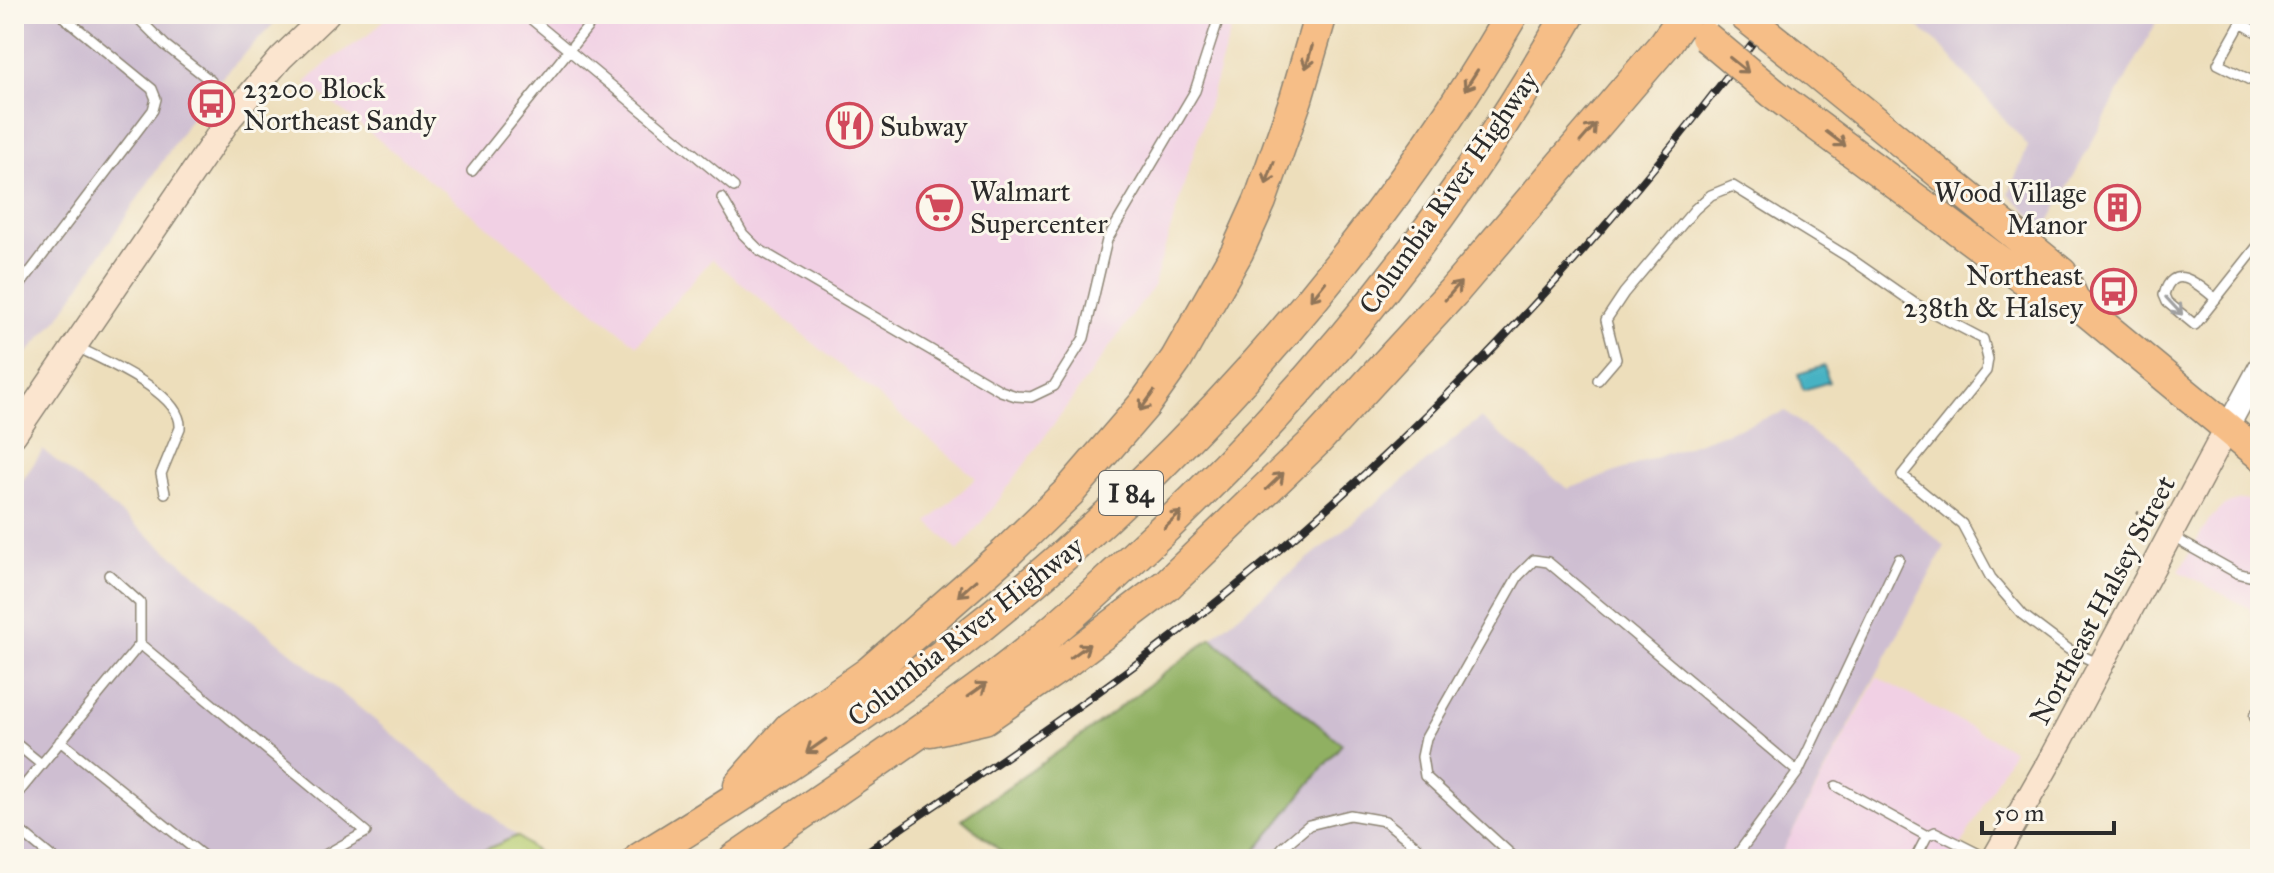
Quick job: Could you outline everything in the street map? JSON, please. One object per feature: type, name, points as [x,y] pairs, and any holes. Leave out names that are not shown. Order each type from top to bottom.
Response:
[{"type":"highway","points":[[714,814],[790,728],[869,673],[1005,554],[1069,492],[1144,405],[1183,347],[1243,239],[1260,201],[1296,99],[1321,14]]},
{"type":"highway","name":"Columbia River Highway","points":[[640,859],[810,751],[953,647],[1084,538],[1188,437],[1290,324],[1376,216],[1445,119],[1512,14]]},
{"type":"highway","name":"Columbia River Highway","points":[[735,859],[999,674],[1080,606],[1206,488],[1273,418],[1369,306],[1451,198],[1569,14]]},
{"type":"highway","points":[[1742,14],[2062,273],[2075,302]]},
{"type":"highway","points":[[913,735],[984,718],[1073,657],[1168,584],[1317,440],[1453,292],[1536,192],[1688,21],[1773,93],[2044,294],[2075,302],[2260,455]]},
{"type":"main road","points":[[20,426],[230,118],[281,58],[327,14]]},
{"type":"main road","name":"Northeast Halsey Street","points":[[1991,859],[2101,665],[2227,428]]},
{"type":"street","name":"Northeast Halsey Street","points":[[2227,428],[2260,367]]},
{"type":"lane","points":[[14,293],[153,110],[156,99],[152,89],[60,14]]},
{"type":"lane","points":[[134,14],[165,45],[211,81]]},
{"type":"lane","points":[[525,14],[734,187]]},
{"type":"lane","points":[[472,171],[598,14]]},
{"type":"lane","points":[[722,198],[749,243],[758,249],[1001,391],[1031,397],[1054,386],[1084,338],[1107,240],[1195,91],[1220,14]]},
{"type":"lane","points":[[2260,34],[2241,23],[2218,64],[2260,85]]},
{"type":"lane","points":[[1598,380],[1616,359],[1606,320],[1624,293],[1695,209],[1711,195],[1733,186],[1848,257],[1914,303],[1983,339],[1988,359],[1986,371],[1902,475],[1962,524],[1991,578],[2023,615],[2068,649],[2101,665]]},
{"type":"lane","points":[[2216,299],[2188,279],[2178,277],[2171,281],[2164,295],[2167,302],[2195,325],[2216,299],[2260,243]]},
{"type":"lane","points":[[74,345],[149,384],[176,412],[181,421],[180,428],[161,474],[165,493]]},
{"type":"lane","points":[[2170,535],[2237,573],[2249,576],[2260,571]]},
{"type":"lane","points":[[1734,859],[1798,772],[1899,559]]},
{"type":"lane","points":[[1516,859],[1425,776],[1422,757],[1426,738],[1518,576],[1534,560],[1548,562],[1798,772]]},
{"type":"lane","points":[[14,798],[140,644],[140,603],[109,575]]},
{"type":"lane","points":[[140,644],[366,832],[318,859]]},
{"type":"lane","points":[[60,741],[207,859]]},
{"type":"lane","points":[[17,747],[41,764]]},
{"type":"lane","points":[[1836,786],[1927,836]]},
{"type":"lane","points":[[1273,859],[1309,825],[1350,815],[1385,821],[1432,859]]},
{"type":"lane","points":[[14,826],[54,859]]},
{"type":"lane","points":[[1915,859],[1927,836],[1935,832],[1991,859]]},
{"type":"shaded area","points":[[14,14],[283,14],[209,91],[58,319],[14,368]]},
{"type":"shaded area","points":[[390,14],[1236,14],[1153,287],[993,508],[958,551],[928,522],[976,478],[712,259],[637,345],[306,82],[328,62],[371,33]]},
{"type":"shaded area","points":[[1903,14],[2161,14],[2045,229],[2009,193],[2028,146],[1939,44]]},
{"type":"shaded area","points":[[1786,411],[1945,546],[1778,859],[1249,859],[1341,744],[1211,638],[1480,418],[1568,489]]},
{"type":"shaded area","points":[[43,450],[517,836],[463,859],[14,859],[14,493]]},
{"type":"shaded area","points":[[2241,500],[2260,501],[2260,634],[2249,608],[2179,571],[2209,520],[2224,505]]},
{"type":"shaded area","points":[[1877,677],[2013,750],[1954,859],[1778,859]]},
{"type":"green space","points":[[1211,638],[1342,744],[1249,859],[1010,859],[962,819],[1088,731]]},
{"type":"green space","points":[[517,836],[545,859],[464,859]]},
{"type":"water","points":[[1824,366],[1829,382],[1803,390],[1798,374]]},
{"type":"railway","points":[[856,859],[1137,664],[1260,566],[1342,495],[1496,345],[1570,265],[1709,100],[1774,14]]},
{"type":"place","name":"23200 Block Northeast Sandy","points":[[212,104]]},
{"type":"place","name":"Subway","points":[[849,126]]},
{"type":"place","name":"Walmart Supercenter","points":[[939,207]]},
{"type":"place","name":"Wood Village Manor","points":[[2118,208]]},
{"type":"place","name":"Northeast 238th & Halsey","points":[[2114,291]]}]
